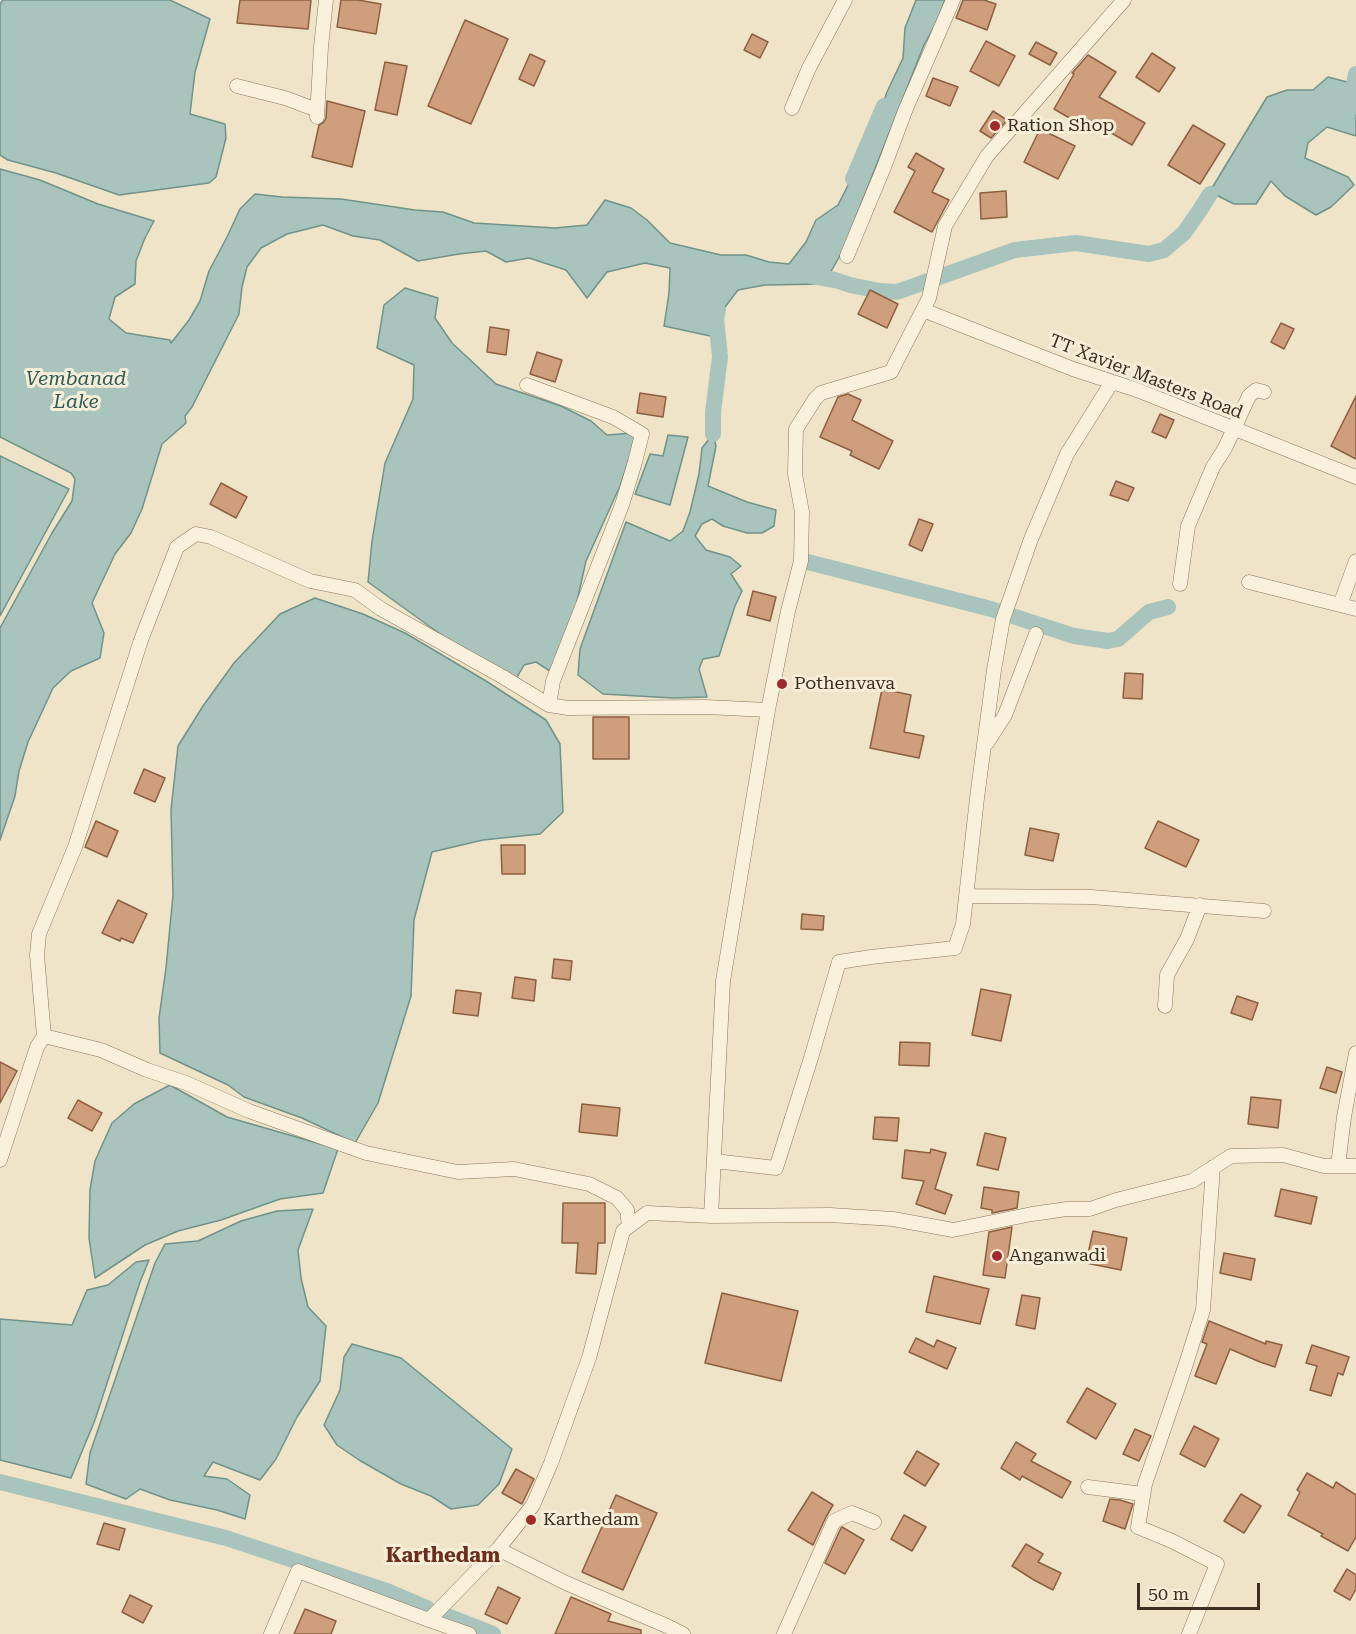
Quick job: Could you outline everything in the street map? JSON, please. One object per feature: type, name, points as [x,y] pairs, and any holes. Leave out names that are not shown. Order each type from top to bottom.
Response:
[{"type":"street","points":[[237,86],[285,98],[317,114],[326,0]]},
{"type":"street","points":[[792,108],[809,68],[844,0]]},
{"type":"street","points":[[847,256],[905,111],[953,0]]},
{"type":"street","points":[[711,1215],[723,981],[768,710],[788,611],[801,561],[802,512],[795,474],[796,429],[821,393],[891,372],[929,298],[945,226],[987,156],[1124,0]]},
{"type":"street","name":"TT Xavier Masters Road","points":[[923,310],[1073,369],[1137,390],[1356,477]]},
{"type":"street","points":[[714,1161],[776,1168],[839,962],[956,948],[963,924],[984,747],[1005,612],[1031,540],[1067,454],[1112,382]]},
{"type":"street","points":[[527,384],[613,417],[642,435],[622,505],[553,681],[549,705]]},
{"type":"street","points":[[1180,584],[1188,526],[1213,467],[1249,396],[1256,390],[1264,392]]},
{"type":"street","points":[[0,1160],[37,1047],[44,1036],[37,955],[39,934],[75,847],[141,640],[177,548],[196,534],[211,537],[310,581],[355,590],[381,609],[549,705],[568,708],[705,707],[768,710]]},
{"type":"street","points":[[1340,605],[1356,561]]},
{"type":"street","points":[[1249,582],[1356,609]]},
{"type":"street","points":[[984,747],[1005,715],[1036,634]]},
{"type":"street","points":[[966,896],[1091,897],[1264,911]]},
{"type":"street","points":[[1165,1006],[1167,975],[1187,939],[1200,905]]},
{"type":"street","points":[[44,1036],[101,1050],[147,1070],[186,1083],[249,1111],[366,1153],[458,1172],[514,1169],[589,1184],[617,1198],[627,1210],[629,1226]]},
{"type":"street","points":[[1338,1166],[1356,1053]]},
{"type":"street","points":[[429,1620],[498,1549],[533,1505],[551,1463],[589,1358],[623,1232],[647,1213],[830,1215],[893,1219],[953,1230],[1032,1214],[1067,1209],[1090,1209],[1192,1181],[1231,1156],[1283,1155],[1324,1166],[1356,1166]]},
{"type":"street","points":[[1189,1634],[1217,1564],[1138,1527],[1145,1484],[1203,1310],[1213,1167]]},
{"type":"street","points":[[1088,1487],[1143,1494]]},
{"type":"street","points":[[784,1634],[834,1521],[852,1513],[874,1522]]},
{"type":"street","points":[[498,1549],[683,1634]]},
{"type":"street","points":[[271,1634],[298,1571],[469,1634]]},
{"type":"water","points":[[3,0],[170,0],[210,19],[195,72],[190,114],[225,124],[226,138],[216,177],[209,183],[119,195],[56,173],[8,160],[0,155],[0,4]]},
{"type":"water","name":"Vembanad Lake","points":[[916,0],[945,0],[924,45],[842,252],[824,284],[765,285],[738,290],[722,311],[715,337],[664,326],[670,268],[645,263],[607,272],[587,298],[566,270],[529,258],[506,262],[486,251],[418,261],[380,240],[353,236],[323,225],[287,234],[261,248],[247,267],[239,314],[192,407],[185,416],[186,423],[162,444],[142,509],[131,533],[115,554],[92,603],[104,633],[100,658],[71,671],[53,688],[28,742],[19,771],[15,796],[0,840],[0,628],[72,501],[75,479],[71,473],[0,437],[0,169],[40,180],[98,204],[154,221],[136,261],[135,284],[115,297],[109,319],[126,333],[170,340],[171,343],[200,301],[209,271],[240,209],[255,194],[341,199],[443,212],[474,223],[555,228],[587,225],[605,200],[631,208],[670,243],[721,255],[746,255],[769,262],[789,264],[806,242],[816,220],[838,205],[870,142],[887,92],[903,58],[905,28]]},
{"type":"water","points":[[1328,77],[1347,82],[1356,93],[1356,136],[1327,127],[1308,143],[1305,158],[1348,177],[1354,185],[1331,207],[1316,215],[1285,196],[1271,181],[1256,204],[1234,204],[1218,196],[1212,188],[1267,97],[1287,90],[1313,90]]},
{"type":"water","points":[[405,288],[438,298],[435,318],[452,343],[496,384],[561,406],[591,421],[607,435],[633,433],[635,441],[620,486],[586,561],[575,610],[553,673],[536,662],[524,665],[515,681],[465,652],[368,582],[372,541],[385,463],[413,399],[414,365],[377,348],[384,305]]},
{"type":"water","points":[[713,434],[716,446],[708,486],[747,502],[776,510],[774,526],[762,533],[747,533],[723,526],[712,519],[702,524],[695,536],[706,550],[730,557],[741,566],[731,574],[742,591],[719,656],[703,659],[699,669],[707,697],[673,698],[603,694],[578,675],[580,649],[626,522],[670,541],[683,531],[699,474],[702,448]]},
{"type":"water","points":[[668,435],[688,437],[670,505],[635,494],[650,454],[663,456]]},
{"type":"water","points":[[0,456],[69,489],[0,616]]},
{"type":"water","points":[[315,598],[363,614],[405,633],[486,681],[546,720],[560,744],[563,812],[540,834],[483,840],[432,852],[414,920],[411,996],[378,1103],[355,1143],[302,1118],[244,1097],[228,1085],[160,1053],[159,1018],[173,895],[171,810],[178,746],[234,663],[280,614]]},
{"type":"water","points":[[170,1085],[227,1117],[338,1149],[323,1193],[280,1199],[221,1220],[178,1231],[145,1245],[95,1278],[89,1238],[90,1190],[95,1161],[112,1123],[134,1104]]},
{"type":"water","points":[[313,1209],[298,1250],[301,1278],[308,1307],[326,1326],[320,1381],[297,1417],[276,1459],[260,1480],[213,1462],[204,1476],[227,1479],[250,1495],[245,1519],[217,1510],[170,1500],[140,1489],[126,1499],[86,1484],[90,1453],[155,1263],[165,1244],[198,1241],[241,1221],[277,1211]]},
{"type":"water","points":[[149,1260],[95,1420],[71,1478],[0,1460],[0,1319],[72,1325],[87,1290],[108,1285],[136,1262]]},
{"type":"water","points":[[352,1344],[401,1358],[512,1449],[499,1484],[478,1505],[451,1509],[431,1496],[401,1484],[337,1445],[324,1425],[340,1390],[344,1357]]},
{"type":"building","points":[[240,0],[311,0],[308,29],[237,23]]},
{"type":"building","points":[[341,0],[381,4],[376,34],[337,27]]},
{"type":"building","points":[[963,0],[984,0],[996,4],[987,30],[956,18]]},
{"type":"building","points":[[465,20],[508,39],[471,124],[428,106]]},
{"type":"building","points":[[752,34],[768,42],[760,58],[744,50]]},
{"type":"building","points":[[986,41],[1015,56],[999,86],[970,71]]},
{"type":"building","points":[[1036,42],[1057,53],[1050,65],[1029,54]]},
{"type":"building","points":[[1152,53],[1175,68],[1159,92],[1136,77]]},
{"type":"building","points":[[530,54],[545,61],[534,86],[519,79]]},
{"type":"building","points":[[1088,55],[1116,72],[1099,97],[1145,123],[1132,145],[1089,120],[1085,127],[1054,109],[1074,74],[1072,73]]},
{"type":"building","points":[[385,62],[407,66],[397,115],[375,110]]},
{"type":"building","points":[[933,78],[958,87],[950,106],[926,96]]},
{"type":"building","points":[[327,101],[365,111],[352,167],[312,157],[319,125],[326,118]]},
{"type":"building","name":"Ration Shop","points":[[993,111],[1007,120],[991,138],[980,131]]},
{"type":"building","points":[[1193,125],[1225,144],[1200,184],[1168,165]]},
{"type":"building","points":[[1040,129],[1075,146],[1058,179],[1024,162]]},
{"type":"building","points":[[916,153],[944,169],[932,192],[949,200],[932,232],[894,212],[915,171],[908,167]]},
{"type":"building","points":[[1006,191],[1007,217],[981,219],[980,193]]},
{"type":"building","points":[[870,290],[898,304],[887,328],[858,314]]},
{"type":"building","points":[[1281,323],[1294,329],[1284,349],[1271,342]]},
{"type":"building","points":[[490,327],[509,330],[506,355],[487,352]]},
{"type":"building","points":[[537,352],[562,360],[555,382],[530,374]]},
{"type":"building","points":[[640,393],[666,397],[663,417],[637,413]]},
{"type":"building","points":[[848,394],[861,400],[852,420],[893,441],[879,469],[850,455],[852,451],[820,437],[838,397]]},
{"type":"building","points":[[1356,396],[1356,459],[1331,446]]},
{"type":"building","points":[[1160,414],[1174,420],[1166,438],[1152,432]]},
{"type":"building","points":[[1116,481],[1134,488],[1128,501],[1110,495]]},
{"type":"building","points":[[221,483],[247,497],[236,518],[210,504]]},
{"type":"building","points":[[919,519],[933,524],[922,551],[909,545]]},
{"type":"building","points":[[753,591],[776,597],[770,621],[747,615]]},
{"type":"building","points":[[1125,673],[1143,674],[1142,699],[1123,698]]},
{"type":"building","points":[[882,689],[911,695],[904,732],[924,736],[919,758],[870,748]]},
{"type":"building","points":[[593,717],[629,717],[629,759],[593,759]]},
{"type":"building","points":[[144,769],[165,778],[155,802],[134,793]]},
{"type":"building","points":[[96,821],[118,831],[107,857],[85,847]]},
{"type":"building","points":[[1158,821],[1199,840],[1186,867],[1145,848]]},
{"type":"building","points":[[1030,828],[1059,834],[1053,861],[1025,855]]},
{"type":"building","points":[[501,845],[525,845],[525,874],[502,874]]},
{"type":"building","points":[[118,900],[147,914],[133,943],[121,938],[120,941],[102,933]]},
{"type":"building","points":[[802,914],[824,916],[823,930],[801,929]]},
{"type":"building","points":[[554,959],[572,961],[570,980],[552,978]]},
{"type":"building","points":[[515,977],[536,980],[534,1001],[512,998]]},
{"type":"building","points":[[981,989],[1011,995],[1001,1041],[972,1035]]},
{"type":"building","points":[[456,990],[481,993],[478,1016],[453,1013]]},
{"type":"building","points":[[1237,996],[1258,1003],[1252,1020],[1231,1013]]},
{"type":"building","points":[[900,1042],[930,1043],[929,1066],[899,1065]]},
{"type":"building","points":[[0,1062],[17,1071],[0,1103]]},
{"type":"building","points":[[1327,1067],[1342,1072],[1336,1093],[1320,1088]]},
{"type":"building","points":[[1251,1097],[1281,1100],[1278,1128],[1248,1124]]},
{"type":"building","points":[[78,1100],[102,1113],[92,1131],[68,1118]]},
{"type":"building","points":[[582,1104],[620,1108],[617,1136],[579,1132]]},
{"type":"building","points":[[875,1117],[899,1118],[897,1141],[873,1139]]},
{"type":"building","points":[[985,1133],[1006,1138],[998,1170],[977,1165]]},
{"type":"building","points":[[931,1149],[946,1153],[935,1189],[952,1195],[945,1214],[916,1204],[924,1181],[902,1178],[905,1150],[930,1153]]},
{"type":"building","points":[[984,1187],[1019,1192],[1017,1208],[992,1213],[992,1210],[981,1208]]},
{"type":"building","points":[[1281,1189],[1317,1197],[1311,1224],[1275,1216]]},
{"type":"building","points":[[563,1203],[605,1203],[605,1243],[598,1243],[596,1274],[576,1273],[578,1243],[562,1243]]},
{"type":"building","name":"Anganwadi","points":[[1012,1227],[1005,1278],[983,1275],[989,1232]]},
{"type":"building","points":[[1093,1231],[1127,1238],[1121,1270],[1086,1263]]},
{"type":"building","points":[[1224,1253],[1255,1259],[1251,1280],[1220,1273]]},
{"type":"building","points":[[934,1276],[989,1289],[980,1324],[926,1312]]},
{"type":"building","points":[[722,1293],[798,1311],[781,1381],[705,1363]]},
{"type":"building","points":[[1022,1295],[1040,1298],[1035,1329],[1016,1325]]},
{"type":"building","points":[[1209,1321],[1266,1344],[1266,1341],[1282,1345],[1275,1367],[1230,1349],[1216,1384],[1195,1376],[1207,1344],[1202,1342]]},
{"type":"building","points":[[916,1338],[934,1347],[937,1340],[956,1348],[947,1369],[909,1352]]},
{"type":"building","points":[[1312,1345],[1349,1357],[1343,1375],[1338,1373],[1331,1396],[1310,1390],[1317,1366],[1306,1363]]},
{"type":"building","points":[[1087,1388],[1116,1404],[1096,1439],[1067,1422]]},
{"type":"building","points":[[1194,1426],[1219,1439],[1205,1467],[1180,1454]]},
{"type":"building","points":[[1135,1429],[1151,1436],[1139,1461],[1123,1454]]},
{"type":"building","points":[[1016,1442],[1036,1454],[1031,1461],[1071,1482],[1062,1498],[1022,1476],[1020,1480],[1001,1468]]},
{"type":"building","points":[[917,1451],[939,1464],[925,1486],[904,1473]]},
{"type":"building","points":[[516,1469],[534,1479],[522,1504],[502,1493]]},
{"type":"building","points":[[1307,1473],[1333,1488],[1336,1482],[1356,1495],[1356,1537],[1348,1551],[1288,1515],[1300,1492],[1297,1490]]},
{"type":"building","points":[[812,1492],[833,1505],[813,1545],[788,1530]]},
{"type":"building","points":[[1241,1494],[1261,1506],[1244,1533],[1224,1521]]},
{"type":"building","points":[[616,1495],[657,1513],[623,1590],[582,1572]]},
{"type":"building","points":[[1110,1499],[1133,1504],[1125,1529],[1103,1521]]},
{"type":"building","points":[[904,1515],[926,1527],[912,1551],[891,1539]]},
{"type":"building","points":[[104,1523],[125,1529],[119,1550],[97,1544]]},
{"type":"building","points":[[842,1527],[864,1540],[845,1574],[825,1563]]},
{"type":"building","points":[[1026,1544],[1043,1554],[1038,1562],[1061,1573],[1053,1590],[1012,1566]]},
{"type":"building","points":[[1347,1569],[1356,1575],[1356,1589],[1350,1600],[1334,1591]]},
{"type":"building","points":[[498,1587],[520,1598],[507,1624],[485,1614]]},
{"type":"building","points":[[130,1595],[152,1606],[143,1623],[122,1612]]},
{"type":"building","points":[[571,1597],[611,1614],[608,1621],[641,1630],[641,1634],[555,1634]]},
{"type":"building","points":[[305,1609],[336,1621],[331,1634],[294,1634]]},
{"type":"waterway","points":[[1349,110],[1356,74]]},
{"type":"waterway","points":[[853,179],[884,106]]},
{"type":"waterway","points":[[812,276],[880,291],[897,292],[1015,250],[1076,243],[1149,254],[1164,250],[1184,233],[1210,194]]},
{"type":"waterway","points":[[713,434],[713,412],[720,357],[716,319],[718,310]]},
{"type":"waterway","points":[[804,561],[991,609],[1074,636],[1108,641],[1118,639],[1149,612],[1168,607]]},
{"type":"waterway","points":[[0,1482],[226,1538],[387,1591],[427,1608]]},
{"type":"waterway","points":[[447,1616],[493,1634]]},
{"type":"place","name":"Ration Shop","points":[[995,126]]},
{"type":"place","name":"Pothenvava","points":[[782,684]]},
{"type":"place","name":"Anganwadi","points":[[997,1256]]},
{"type":"place","name":"Karthedam","points":[[531,1520]]},
{"type":"district","name":"Karthedam","points":[[443,1556]]}]
